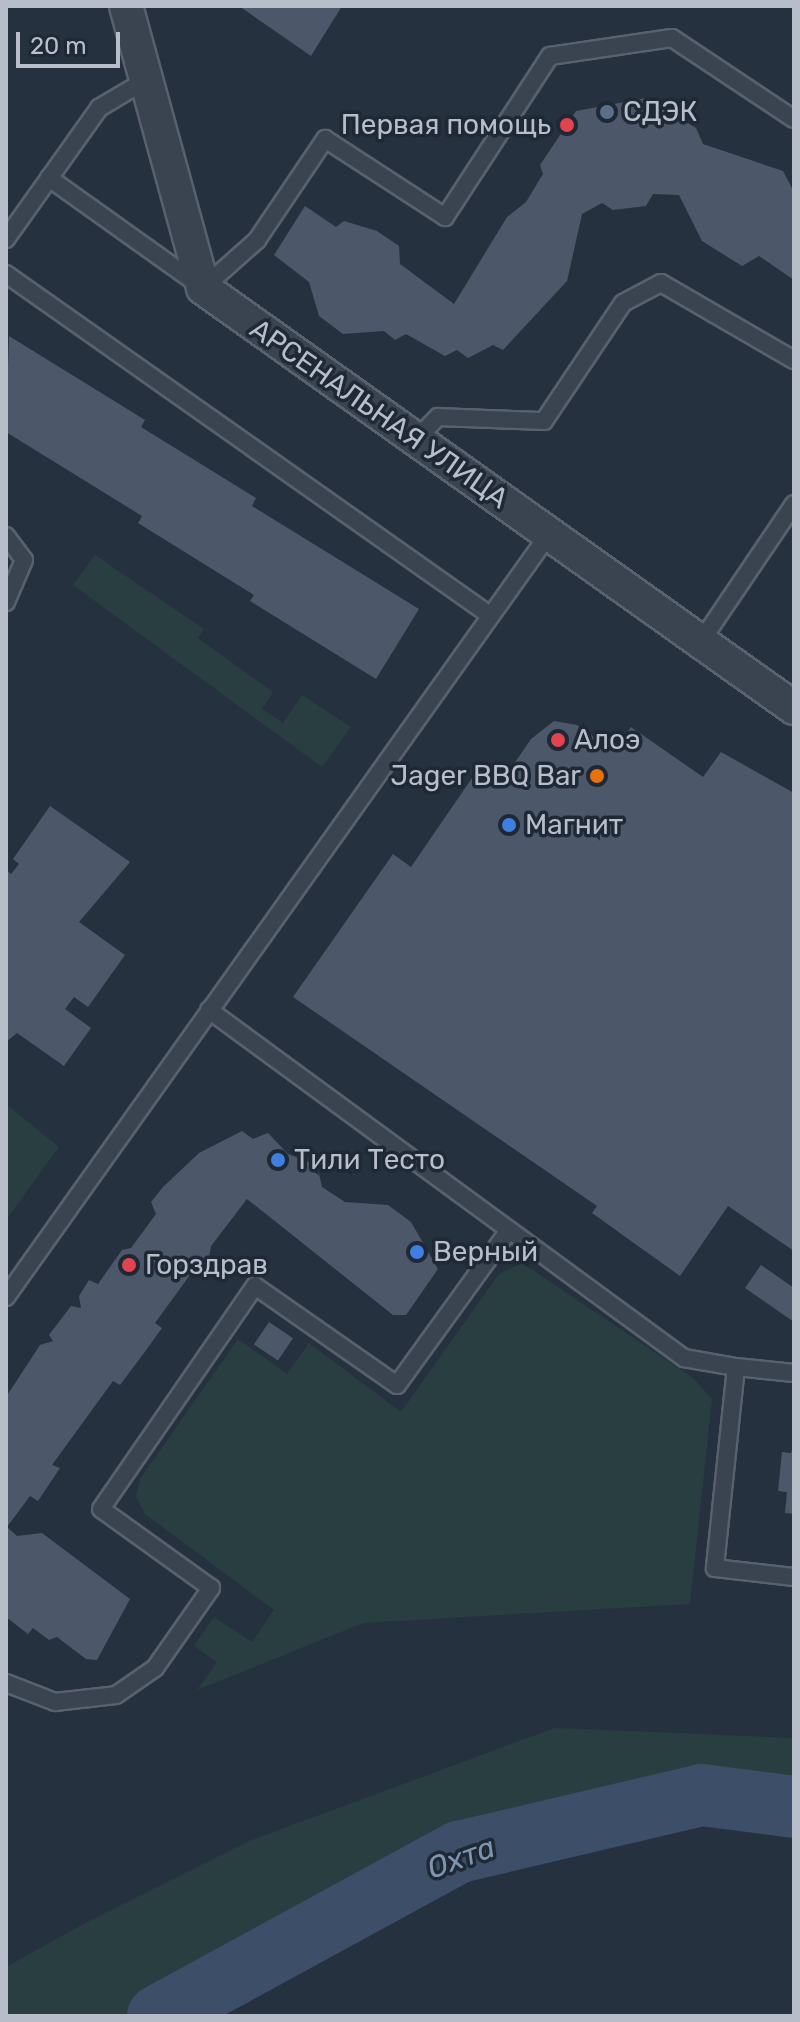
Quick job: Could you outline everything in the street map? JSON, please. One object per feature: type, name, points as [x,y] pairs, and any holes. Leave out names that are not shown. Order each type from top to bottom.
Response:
[{"type":"street","points":[[126,6],[203,288]]},
{"type":"street","name":"АРСЕНАЛЬНАЯ УЛИЦА","points":[[203,288],[794,708]]},
{"type":"lane","points":[[49,178],[203,288],[257,240],[325,139],[445,217],[550,56],[672,38],[794,119]]},
{"type":"lane","points":[[6,239],[111,95],[148,79]]},
{"type":"lane","points":[[6,274],[491,616]]},
{"type":"lane","points":[[415,440],[438,417],[544,421],[623,303],[640,287],[661,283],[794,360]]},
{"type":"lane","points":[[702,640],[794,504]]},
{"type":"lane","points":[[6,1297],[549,534]]},
{"type":"lane","points":[[6,536],[24,560],[6,602]]},
{"type":"lane","points":[[209,1010],[684,1358],[794,1373]]},
{"type":"lane","points":[[6,1683],[55,1702],[127,1689],[155,1668],[211,1588],[101,1509],[255,1286],[397,1385],[509,1230]]},
{"type":"lane","points":[[736,1367],[715,1568],[794,1577]]},
{"type":"green space","points":[[95,555],[204,629],[198,638],[273,692],[262,709],[283,723],[302,695],[351,727],[322,767],[73,585]]},
{"type":"green space","points":[[6,1104],[59,1147],[6,1220]]},
{"type":"green space","points":[[522,1263],[693,1378],[712,1399],[690,1604],[363,1623],[197,1690],[217,1662],[194,1646],[214,1617],[252,1642],[274,1610],[145,1514],[136,1497],[140,1479],[238,1339],[287,1374],[309,1343],[401,1412],[499,1274]]},
{"type":"green space","points":[[555,1728],[794,1738],[794,1795],[706,1788],[454,1838],[137,2016],[6,2016],[6,1967],[91,1920],[249,1841]]},
{"type":"building","points":[[239,6],[342,6],[311,56]]},
{"type":"building","points":[[646,98],[696,128],[703,144],[783,171],[794,192],[794,280],[759,256],[742,266],[702,241],[679,195],[653,194],[646,206],[613,210],[602,203],[582,214],[567,281],[503,350],[493,345],[468,358],[457,350],[445,356],[406,334],[395,340],[384,331],[343,334],[319,316],[309,282],[274,255],[305,206],[336,227],[344,221],[377,231],[399,246],[400,264],[454,304],[507,217],[526,202],[543,174],[540,165],[576,111]]},
{"type":"building","points":[[9,336],[145,420],[141,427],[256,498],[252,506],[419,609],[376,679],[250,601],[254,595],[138,523],[142,516],[6,432]]},
{"type":"building","points":[[554,721],[577,725],[614,751],[631,727],[703,777],[721,752],[794,793],[794,1251],[728,1206],[680,1276],[592,1213],[597,1206],[293,997],[393,854],[411,867],[483,762],[505,777],[531,739]]},
{"type":"building","points":[[50,806],[130,862],[79,922],[125,955],[88,1007],[74,997],[65,1009],[91,1028],[64,1066],[17,1033],[6,1042],[6,870],[11,874],[19,864],[13,859]]},
{"type":"building","points":[[242,1131],[253,1139],[268,1133],[288,1154],[317,1165],[322,1187],[345,1202],[388,1205],[411,1222],[438,1269],[406,1315],[393,1315],[247,1199],[211,1246],[208,1263],[195,1268],[155,1323],[162,1328],[144,1353],[120,1385],[113,1381],[52,1465],[60,1468],[38,1501],[30,1496],[7,1527],[17,1536],[42,1533],[130,1599],[97,1660],[86,1659],[57,1637],[49,1640],[33,1628],[28,1634],[6,1617],[6,1397],[40,1345],[53,1341],[49,1335],[71,1306],[81,1308],[79,1296],[89,1280],[98,1284],[122,1250],[131,1248],[156,1214],[151,1202],[163,1187],[199,1153]]},
{"type":"building","points":[[761,1265],[794,1288],[794,1322],[745,1288]]},
{"type":"building","points":[[269,1322],[293,1338],[278,1361],[254,1344]]},
{"type":"building","points":[[794,1443],[794,1514],[785,1513],[787,1492],[778,1491],[782,1452],[791,1453]]},
{"type":"waterway","name":"Охта","points":[[158,2016],[459,1852],[702,1795],[794,1807]]},
{"type":"place","name":"СДЭК","points":[[607,112]]},
{"type":"place","name":"Первая помощь","points":[[567,125]]},
{"type":"place","name":"Алоэ","points":[[558,740]]},
{"type":"place","name":"Jager BBQ Bar","points":[[597,776]]},
{"type":"place","name":"Магнит","points":[[509,825]]},
{"type":"place","name":"Тили Тесто","points":[[278,1160]]},
{"type":"place","name":"Верный","points":[[417,1252]]},
{"type":"place","name":"Горздрав","points":[[129,1265]]}]
